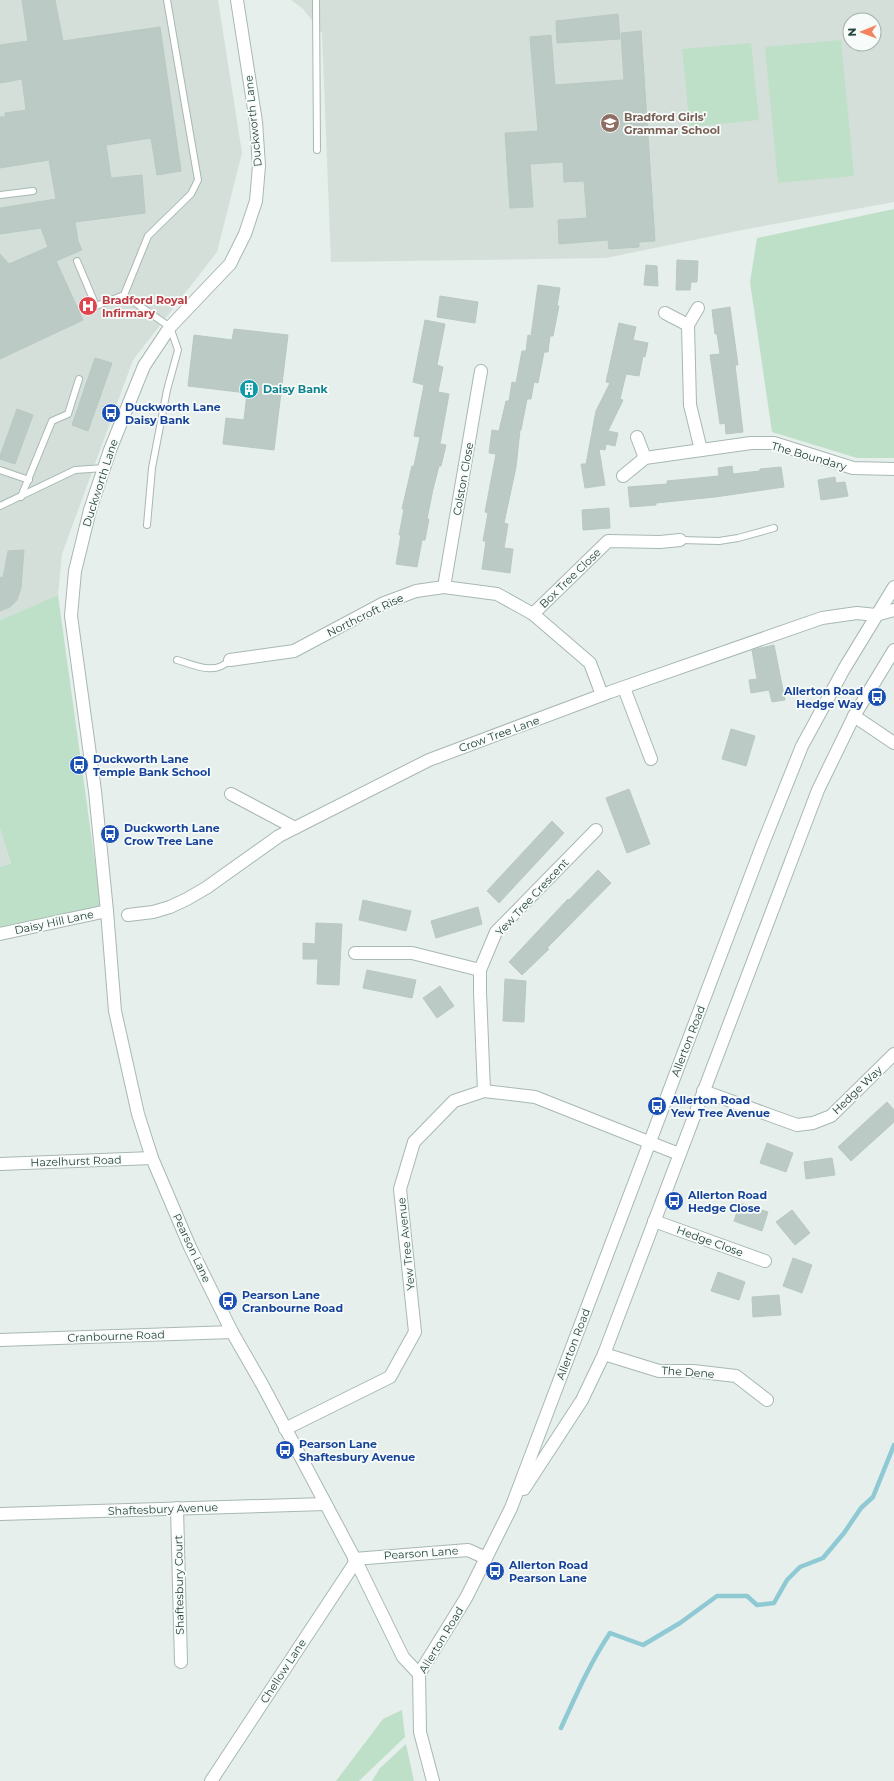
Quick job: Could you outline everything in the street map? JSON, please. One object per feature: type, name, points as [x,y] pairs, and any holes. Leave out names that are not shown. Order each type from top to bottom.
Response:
[{"type":"street","name":"Duckworth Lane","points":[[108,911],[96,791],[76,660],[71,616],[76,571],[90,510],[110,450],[144,366],[170,327],[230,264],[245,234],[256,201],[259,166],[256,122],[237,0]]},
{"type":"street","points":[[698,308],[688,325],[690,405],[701,450]]},
{"type":"street","points":[[665,313],[688,325]]},
{"type":"street","name":"Colston Close","points":[[444,587],[481,371]]},
{"type":"street","points":[[623,476],[645,458],[637,437]]},
{"type":"street","name":"The Boundary","points":[[645,458],[751,443],[774,443],[853,468],[894,469]]},
{"type":"street","name":"Box Tree Close","points":[[533,614],[608,541],[660,542],[680,540]]},
{"type":"street","name":"Northcroft Rise","points":[[230,660],[294,651],[384,604],[416,591],[444,587],[497,594],[533,614],[590,663],[602,695]]},
{"type":"street","name":"Allerton Road","points":[[512,1508],[649,1142],[762,846],[802,746],[876,615],[894,587]]},
{"type":"street","name":"Crow Tree Lane","points":[[128,915],[153,912],[187,899],[206,888],[279,836],[429,760],[602,695],[822,618],[857,613],[876,615],[894,610]]},
{"type":"street","name":"Allerton Road","points":[[433,1781],[420,1732],[419,1674],[466,1598],[512,1508],[582,1400],[604,1354],[818,790],[854,716],[894,650]]},
{"type":"street","points":[[624,688],[651,759]]},
{"type":"street","points":[[854,716],[894,743]]},
{"type":"street","points":[[231,794],[295,828]]},
{"type":"street","name":"Yew Tree Crescent","points":[[484,1091],[480,970],[496,932],[596,830]]},
{"type":"street","name":"Daisy Hill Lane","points":[[0,934],[108,911]]},
{"type":"street","name":"Pearson Lane","points":[[108,911],[115,1011],[138,1114],[152,1158],[190,1247],[232,1332],[355,1560],[403,1657],[419,1674]]},
{"type":"street","points":[[355,953],[412,953],[480,970]]},
{"type":"street","name":"Hedge Way","points":[[703,1091],[797,1125],[813,1123],[830,1116],[894,1054]]},
{"type":"street","name":"Yew Tree Avenue","points":[[285,1429],[390,1377],[415,1332],[400,1189],[414,1142],[454,1101],[484,1091],[535,1096],[679,1154]]},
{"type":"street","name":"Hazelhurst Road","points":[[0,1164],[152,1158]]},
{"type":"street","name":"Hedge Close","points":[[654,1221],[765,1261]]},
{"type":"street","name":"Cranbourne Road","points":[[0,1340],[232,1332]]},
{"type":"street","name":"The Dene","points":[[604,1354],[659,1371],[693,1371],[736,1376],[767,1400]]},
{"type":"street","name":"Shaftesbury Avenue","points":[[0,1514],[325,1504]]},
{"type":"street","name":"Shaftesbury Court","points":[[177,1508],[180,1662]]},
{"type":"street","name":"Pearson Lane","points":[[355,1560],[468,1550],[486,1558]]},
{"type":"street","name":"Chellow Lane","points":[[211,1781],[355,1560]]},
{"type":"lane","points":[[77,261],[96,306],[124,295],[148,236],[191,194],[198,180],[167,0]]},
{"type":"lane","points":[[316,0],[317,150]]},
{"type":"lane","points":[[0,195],[33,191]]},
{"type":"lane","points":[[124,295],[170,327],[178,350],[167,390],[152,468],[147,525]]},
{"type":"lane","points":[[22,497],[52,421],[68,414],[79,379]]},
{"type":"lane","points":[[0,506],[22,497],[75,470],[104,468]]},
{"type":"lane","points":[[0,470],[29,480]]},
{"type":"lane","points":[[680,540],[725,540],[774,528]]},
{"type":"lane","points":[[176,660],[208,669],[224,666],[230,660]]},
{"type":"shaded area","name":"Bradford Royal Infirmary","points":[[0,0],[218,0],[242,153],[217,252],[133,360],[62,554],[58,595],[0,620]]},
{"type":"shaded area","name":"Bradford Girls' Grammar School","points":[[291,0],[894,0],[894,202],[742,230],[606,258],[331,262],[322,33],[303,9]]},
{"type":"shaded area","points":[[0,829],[11,865],[0,867]]},
{"type":"green space","points":[[841,40],[854,176],[778,183],[765,47]]},
{"type":"green space","points":[[751,43],[759,120],[690,127],[682,49]]},
{"type":"green space","points":[[894,209],[894,458],[857,458],[772,432],[750,282],[757,238]]},
{"type":"green space","points":[[58,595],[101,906],[0,927],[0,867],[11,864],[0,829],[0,620]]},
{"type":"green space","points":[[402,1710],[405,1737],[359,1781],[336,1781],[383,1719]]},
{"type":"green space","points":[[406,1744],[414,1781],[372,1781],[380,1768]]},
{"type":"building","points":[[22,0],[55,0],[63,41],[160,27],[181,171],[157,175],[151,138],[106,145],[111,178],[142,175],[145,213],[75,222],[78,241],[82,250],[56,261],[83,320],[0,359],[0,254],[9,264],[48,247],[41,228],[0,234],[0,208],[56,199],[49,160],[0,168],[0,117],[5,117],[5,113],[26,110],[22,79],[0,83],[0,45],[28,41]]},
{"type":"building","points":[[618,14],[620,39],[557,43],[556,21]]},
{"type":"building","points":[[641,31],[655,241],[639,242],[639,247],[609,249],[608,240],[559,244],[558,220],[587,218],[584,181],[564,182],[563,162],[530,164],[533,207],[510,208],[505,133],[538,131],[530,37],[551,35],[555,85],[624,80],[621,33]]},
{"type":"building","points":[[677,260],[698,261],[697,282],[691,282],[690,290],[676,290]]},
{"type":"building","points":[[646,265],[657,266],[658,286],[644,285]]},
{"type":"building","points":[[538,285],[560,288],[557,306],[559,306],[553,336],[550,336],[548,352],[544,352],[538,383],[534,382],[531,399],[527,399],[520,430],[516,467],[504,523],[508,524],[504,548],[513,549],[510,573],[482,569],[486,541],[483,541],[488,513],[485,512],[496,454],[489,453],[492,430],[499,431],[506,401],[509,401],[512,382],[516,383],[522,351],[526,351],[528,335],[531,336]]},
{"type":"building","points":[[440,296],[478,302],[475,323],[437,317]]},
{"type":"building","points":[[730,307],[738,365],[735,365],[743,432],[726,434],[725,423],[720,424],[710,355],[720,354],[717,334],[715,334],[712,310]]},
{"type":"building","points":[[425,320],[445,324],[437,365],[443,367],[438,392],[449,394],[440,444],[446,445],[433,489],[427,519],[429,519],[425,540],[422,540],[417,567],[396,564],[401,535],[399,535],[404,509],[402,509],[412,466],[414,466],[420,437],[414,436],[424,385],[413,382]]},
{"type":"building","points":[[619,323],[636,327],[633,340],[648,343],[645,357],[643,356],[639,376],[626,374],[620,399],[623,400],[608,431],[618,433],[615,446],[606,444],[605,450],[599,449],[605,485],[585,488],[581,464],[586,464],[596,411],[610,383],[606,382]]},
{"type":"building","name":"Daisy Bank","points":[[234,329],[288,335],[274,450],[223,444],[226,418],[244,420],[247,393],[188,386],[194,335],[232,340]]},
{"type":"building","points":[[95,358],[112,363],[88,431],[72,425]]},
{"type":"building","points":[[17,409],[33,415],[15,464],[0,459],[0,456]]},
{"type":"building","points":[[732,466],[733,474],[781,467],[784,487],[715,497],[656,503],[656,505],[630,507],[628,487],[667,484],[667,481],[719,476],[718,468]]},
{"type":"building","points":[[835,477],[836,483],[845,482],[848,496],[821,500],[818,480]]},
{"type":"building","points":[[609,508],[610,528],[583,530],[582,510]]},
{"type":"building","points":[[24,550],[21,588],[17,600],[10,607],[0,611],[0,577],[3,578],[8,551]]},
{"type":"building","points":[[774,645],[785,700],[772,702],[769,690],[751,693],[749,680],[757,679],[752,650]]},
{"type":"building","points":[[731,729],[755,736],[746,766],[722,759]]},
{"type":"building","points":[[629,789],[650,844],[627,853],[606,798]]},
{"type":"building","points":[[552,821],[564,833],[499,903],[487,891]]},
{"type":"building","points":[[598,870],[611,883],[547,948],[549,949],[522,975],[509,962],[568,899],[569,900]]},
{"type":"building","points":[[363,900],[411,911],[406,931],[359,920]]},
{"type":"building","points":[[478,907],[482,924],[436,938],[431,921]]},
{"type":"building","points":[[316,923],[342,924],[339,985],[317,984],[318,959],[303,959],[303,943],[315,944]]},
{"type":"building","points":[[367,970],[416,980],[412,998],[363,988]]},
{"type":"building","points":[[505,979],[526,981],[524,1022],[503,1021]]},
{"type":"building","points":[[440,986],[454,1006],[437,1018],[423,998]]},
{"type":"building","points":[[887,1102],[894,1110],[894,1122],[851,1161],[838,1147]]},
{"type":"building","points":[[767,1143],[793,1153],[786,1172],[760,1163]]},
{"type":"building","points":[[832,1158],[835,1175],[806,1179],[804,1162]]},
{"type":"building","points":[[740,1203],[768,1212],[762,1231],[734,1221]]},
{"type":"building","points":[[792,1210],[810,1233],[795,1245],[776,1222]]},
{"type":"building","points":[[793,1258],[812,1265],[802,1293],[783,1286]]},
{"type":"building","points":[[718,1272],[745,1282],[739,1300],[711,1291]]},
{"type":"building","points":[[779,1295],[781,1315],[753,1317],[752,1297]]},
{"type":"waterway","points":[[561,1728],[578,1691],[610,1633],[643,1645],[680,1623],[717,1596],[747,1596],[757,1605],[774,1603],[787,1580],[800,1567],[823,1558],[844,1533],[861,1508],[873,1497],[894,1445]]},
{"type":"place","name":"Bradford Girls' Grammar School","points":[[610,123]]},
{"type":"place","name":"Bradford Royal Infirmary","points":[[88,306]]},
{"type":"place","name":"Daisy Bank","points":[[249,389]]},
{"type":"place","name":"Duckworth Lane Daisy Bank","points":[[111,413]]},
{"type":"place","name":"Allerton Road Hedge Way","points":[[877,697]]},
{"type":"place","name":"Duckworth Lane Temple Bank School","points":[[79,765]]},
{"type":"place","name":"Duckworth Lane Crow Tree Lane","points":[[110,834]]},
{"type":"place","name":"Allerton Road Yew Tree Avenue","points":[[657,1106]]},
{"type":"place","name":"Allerton Road Hedge Close","points":[[674,1201]]},
{"type":"place","name":"Pearson Lane Cranbourne Road","points":[[228,1301]]},
{"type":"place","name":"Pearson Lane Shaftesbury Avenue","points":[[285,1450]]},
{"type":"place","name":"Allerton Road Pearson Lane","points":[[495,1571]]}]
